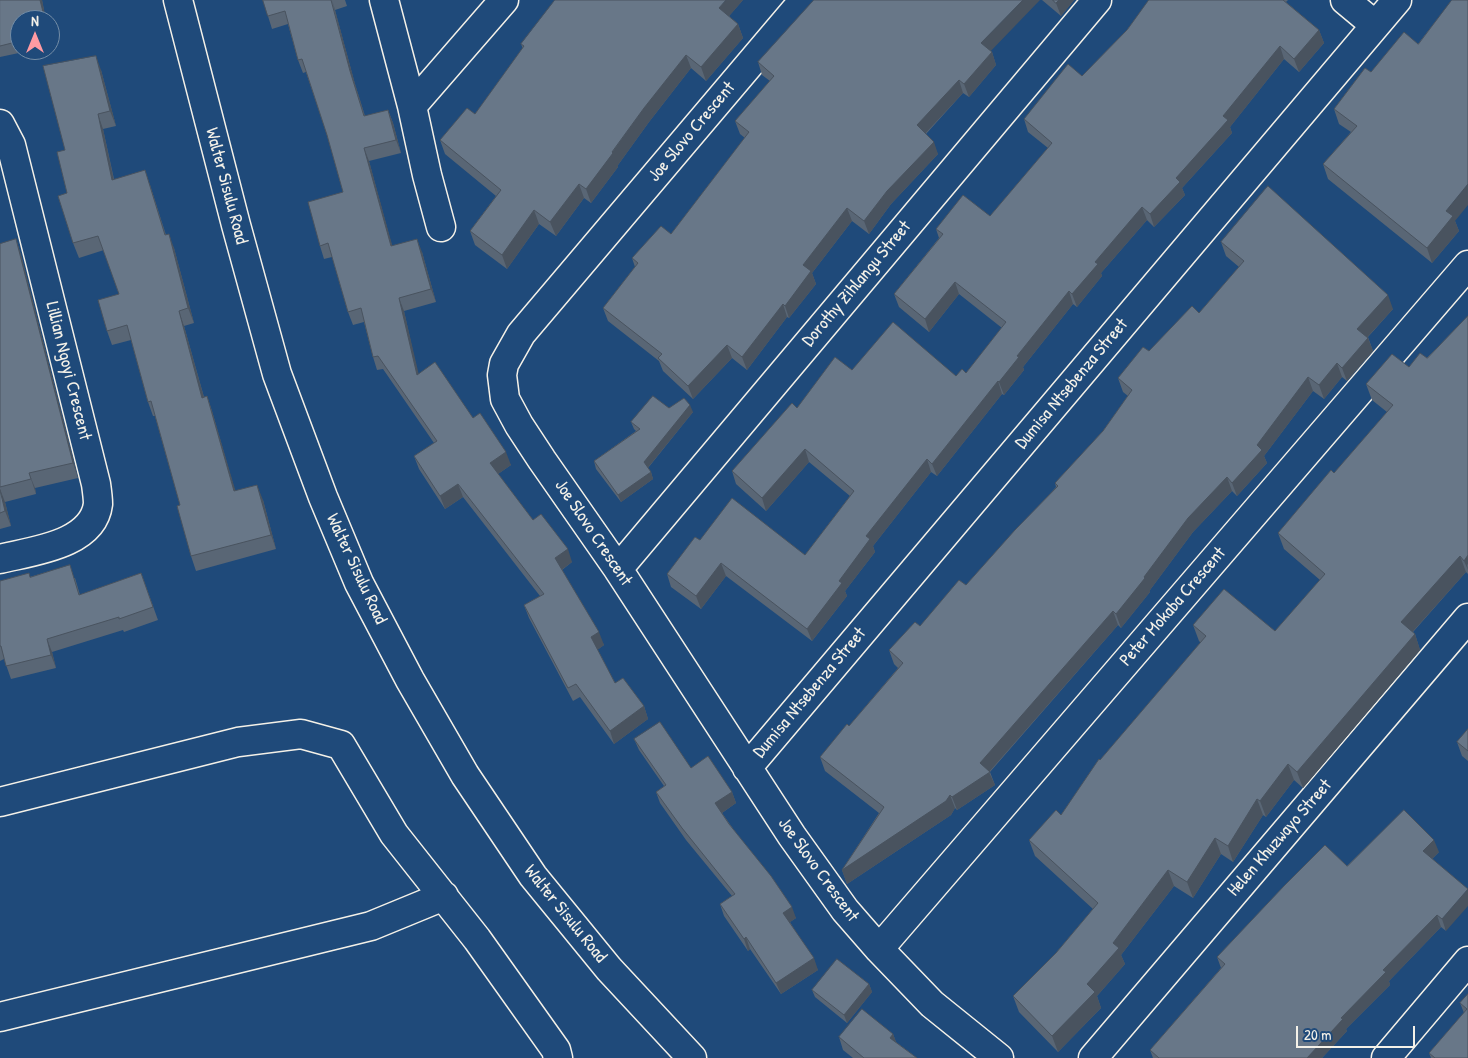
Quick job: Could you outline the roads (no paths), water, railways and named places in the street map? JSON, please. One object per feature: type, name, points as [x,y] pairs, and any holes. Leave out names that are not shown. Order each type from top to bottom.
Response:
[{"type":"street","name":"Walter Sisulu Road","points":[[178,0],[236,225],[277,374],[323,497],[359,583],[410,680],[465,775],[532,876],[609,969],[692,1058]]},
{"type":"street","points":[[384,0],[441,227]]},
{"type":"street","points":[[412,106],[504,0]]},
{"type":"street","name":"Joe Slovo Crescent","points":[[804,0],[520,334],[504,364],[502,375],[505,398],[520,425],[618,568],[792,836],[844,910],[932,1004],[999,1058]]},
{"type":"street","name":"Dorothy Zihlangu Street","points":[[618,568],[1097,0]]},
{"type":"street","points":[[1345,0],[1375,25]]},
{"type":"street","name":"Dumisa Ntsebenza Street","points":[[747,768],[1396,0]]},
{"type":"street","name":"Lillian Ngoyi Crescent","points":[[0,124],[11,144],[96,484],[98,504],[92,520],[83,532],[66,542],[0,559]]},
{"type":"street","name":"Peter Mokaba Crescent","points":[[879,949],[1468,265]]},
{"type":"street","name":"Helen Khuzwayo Street","points":[[1092,1058],[1468,618]]},
{"type":"street","points":[[0,802],[238,742],[301,734],[341,745],[394,834],[477,939],[556,1050],[558,1058]]},
{"type":"street","points":[[0,1017],[371,926],[444,896]]},
{"type":"street","points":[[1386,1058],[1468,961]]}]
